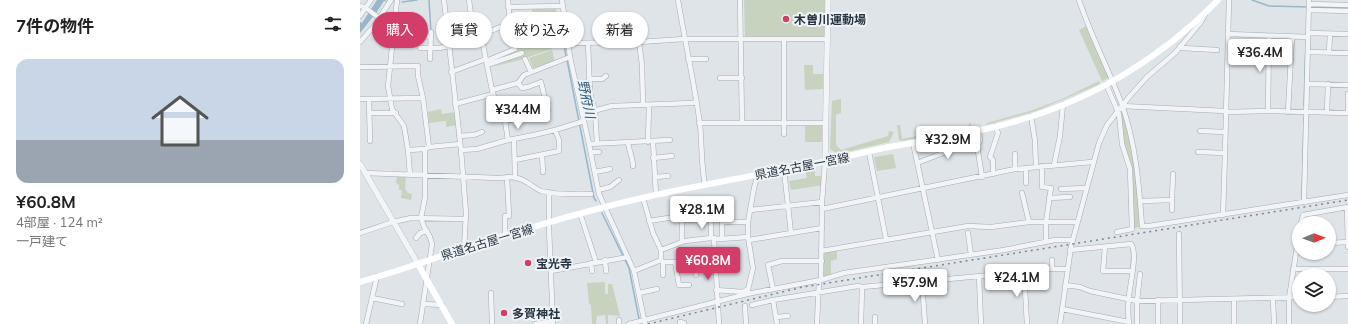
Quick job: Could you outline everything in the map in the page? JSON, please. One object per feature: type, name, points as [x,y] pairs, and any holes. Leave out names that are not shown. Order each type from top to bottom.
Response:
[{"type":"main road","name":"県道名古屋一宮線","points":[[360,282],[604,206],[979,130],[1031,116],[1063,104],[1129,72],[1174,41],[1218,0]]},
{"type":"main road","points":[[418,264],[452,324]]},
{"type":"street","points":[[360,16],[367,9],[371,0]]},
{"type":"street","points":[[384,12],[394,0]]},
{"type":"street","points":[[394,0],[394,12]]},
{"type":"street","points":[[444,0],[445,12]]},
{"type":"street","points":[[470,0],[471,12]]},
{"type":"street","points":[[508,0],[509,12]]},
{"type":"street","points":[[561,12],[560,6],[562,0]]},
{"type":"street","points":[[678,0],[700,123],[702,170],[705,185]]},
{"type":"street","points":[[740,0],[742,122]]},
{"type":"street","points":[[817,324],[822,261],[822,202],[828,0]]},
{"type":"street","points":[[1079,0],[1118,111],[1122,144],[1130,169],[1132,229],[1117,232]]},
{"type":"street","points":[[1223,214],[1229,0]]},
{"type":"street","points":[[1309,5],[1348,5]]},
{"type":"street","points":[[1309,5],[1348,10]]},
{"type":"street","points":[[1304,202],[1309,5]]},
{"type":"street","points":[[360,6],[372,13]]},
{"type":"street","points":[[508,7],[560,6]]},
{"type":"street","points":[[1060,324],[1072,240],[1087,188],[1092,162],[1107,125],[1147,77],[1166,61],[1201,22],[1205,13]]},
{"type":"street","points":[[360,42],[372,27]]},
{"type":"street","points":[[1229,34],[1269,36],[1348,34]]},
{"type":"street","points":[[1329,52],[1330,34]]},
{"type":"street","points":[[428,35],[431,35],[430,59]]},
{"type":"street","points":[[1268,111],[1269,36]]},
{"type":"street","points":[[1288,112],[1292,36]]},
{"type":"street","points":[[648,41],[741,38],[827,39]]},
{"type":"street","points":[[784,39],[784,134]]},
{"type":"street","points":[[584,43],[592,43]]},
{"type":"street","points":[[588,43],[590,93],[595,111],[597,143]]},
{"type":"street","points":[[1180,46],[1182,48],[1217,50]]},
{"type":"street","points":[[430,48],[436,47]]},
{"type":"street","points":[[392,48],[388,86],[392,108],[404,126],[410,175]]},
{"type":"street","points":[[448,48],[461,150],[466,219],[464,249]]},
{"type":"street","points":[[483,48],[492,92],[505,121],[511,140],[515,177]]},
{"type":"street","points":[[486,62],[516,48]]},
{"type":"street","points":[[568,48],[568,58],[582,114],[581,122],[589,144],[598,190],[625,257],[634,271],[644,322]]},
{"type":"street","points":[[640,48],[656,195]]},
{"type":"street","points":[[1308,52],[1348,53]]},
{"type":"street","points":[[451,72],[522,53]]},
{"type":"street","points":[[1228,57],[1252,58]]},
{"type":"street","points":[[455,104],[518,83],[524,74],[568,58]]},
{"type":"street","points":[[525,59],[531,72]]},
{"type":"street","points":[[688,59],[706,59]]},
{"type":"street","points":[[360,67],[418,66],[418,76],[423,98],[427,148],[425,197],[421,218],[432,244],[420,324]]},
{"type":"street","points":[[589,79],[602,79],[606,76]]},
{"type":"street","points":[[720,78],[742,78]]},
{"type":"street","points":[[505,121],[548,111],[541,82],[522,88],[518,83]]},
{"type":"street","points":[[1109,83],[1122,106],[1137,168],[1141,200],[1142,226],[1348,195]]},
{"type":"street","points":[[1307,84],[1348,85]]},
{"type":"street","points":[[1327,112],[1328,84]]},
{"type":"street","points":[[1122,106],[1225,112],[1268,111],[1348,113],[1348,94]]},
{"type":"street","points":[[360,99],[423,98]]},
{"type":"street","points":[[369,99],[370,141]]},
{"type":"street","points":[[582,114],[612,106],[696,102]]},
{"type":"street","points":[[1054,165],[1060,136],[1063,104]]},
{"type":"street","points":[[369,113],[396,113]]},
{"type":"street","points":[[1031,116],[1035,141],[1036,167]]},
{"type":"street","points":[[461,150],[477,149],[555,130],[581,122]]},
{"type":"street","points":[[700,123],[825,123]]},
{"type":"street","points":[[993,174],[993,160],[990,156],[998,133],[995,126]]},
{"type":"street","points":[[514,160],[559,151],[559,140],[555,130]]},
{"type":"street","points":[[979,130],[980,141],[977,145],[982,177]]},
{"type":"street","points":[[1200,131],[1225,132]]},
{"type":"street","points":[[459,136],[474,135],[482,132]]},
{"type":"street","points":[[589,144],[670,140]]},
{"type":"street","points":[[628,142],[629,152],[633,160],[633,166]]},
{"type":"street","points":[[913,143],[924,188],[938,260]]},
{"type":"street","points":[[408,150],[460,144]]},
{"type":"street","points":[[918,163],[967,144],[977,145]]},
{"type":"street","points":[[591,152],[599,152]]},
{"type":"street","points":[[869,152],[886,240]]},
{"type":"street","points":[[1198,152],[1224,153]]},
{"type":"street","points":[[1015,154],[1015,169]]},
{"type":"street","points":[[542,155],[543,172]]},
{"type":"street","points":[[653,158],[672,156]]},
{"type":"street","points":[[822,209],[1015,169],[1092,162]]},
{"type":"street","points":[[1042,166],[1042,187],[1051,188],[1046,222],[1046,242]]},
{"type":"street","points":[[1026,168],[1026,184]]},
{"type":"street","points":[[1130,169],[1137,168]]},
{"type":"street","points":[[362,169],[410,175],[515,177],[542,192],[577,195],[591,194]]},
{"type":"street","points":[[362,169],[418,264]]},
{"type":"street","points":[[595,172],[610,169]]},
{"type":"street","points":[[784,170],[791,233]]},
{"type":"street","points":[[748,291],[753,268],[748,222],[758,174]]},
{"type":"street","points":[[1172,210],[1173,174]]},
{"type":"street","points":[[655,177],[668,176]]},
{"type":"street","points":[[505,236],[505,216],[509,216],[507,177]]},
{"type":"street","points":[[598,190],[610,187],[619,180]]},
{"type":"street","points":[[1061,189],[1087,188]]},
{"type":"street","points":[[535,324],[553,323],[549,192]]},
{"type":"street","points":[[1022,193],[1029,222]]},
{"type":"street","points":[[1049,198],[1070,197]]},
{"type":"street","points":[[642,198],[653,233],[661,250],[663,275]]},
{"type":"street","points":[[1130,199],[1172,200]]},
{"type":"street","points":[[750,210],[822,202]]},
{"type":"street","points":[[1303,216],[1348,207],[1348,247]]},
{"type":"street","points":[[580,213],[594,263],[592,271]]},
{"type":"street","points":[[711,213],[716,290],[719,302],[719,324]]},
{"type":"street","points":[[649,221],[681,216],[682,242]]},
{"type":"street","points":[[360,233],[393,222],[411,218],[466,219]]},
{"type":"street","points":[[682,220],[693,220]]},
{"type":"street","points":[[1131,221],[1142,221]]},
{"type":"street","points":[[722,239],[722,222],[748,222]]},
{"type":"street","points":[[821,252],[932,231],[968,226],[991,227],[1029,222],[1077,222]]},
{"type":"street","points":[[661,250],[682,242],[712,238],[749,239],[822,228]]},
{"type":"street","points":[[416,238],[420,233],[427,230]]},
{"type":"street","points":[[968,233],[971,255]]},
{"type":"street","points":[[1179,234],[1180,324]]},
{"type":"street","points":[[716,290],[742,292],[773,289],[820,280],[844,273],[971,255],[1055,240],[1072,240]]},
{"type":"street","points":[[1336,243],[1348,242]]},
{"type":"street","points":[[1062,309],[1129,323],[1129,300],[1133,250],[1131,244],[1070,250]]},
{"type":"street","points":[[1105,246],[1103,271],[1132,271]]},
{"type":"street","points":[[551,271],[625,257]]},
{"type":"street","points":[[605,260],[606,271]]},
{"type":"street","points":[[1052,260],[1052,269]]},
{"type":"street","points":[[634,271],[662,261],[675,262],[679,285],[689,284]]},
{"type":"street","points":[[773,289],[768,265],[782,261],[822,261]]},
{"type":"street","points":[[676,269],[696,267],[696,275]]},
{"type":"street","points":[[752,305],[773,300],[858,286],[862,287],[922,282],[1039,271],[1041,269],[1067,269]]},
{"type":"street","points":[[1336,269],[1348,269]]},
{"type":"street","points":[[1024,272],[1027,324]]},
{"type":"street","points":[[1137,324],[1137,301],[1140,274]]},
{"type":"street","points":[[366,324],[377,276]]},
{"type":"street","points":[[979,276],[981,324]]},
{"type":"street","points":[[1289,324],[1289,298],[1292,276]]},
{"type":"street","points":[[922,282],[925,324]]},
{"type":"street","points":[[1065,285],[1080,287],[1090,291],[1137,301],[1289,298]]},
{"type":"street","points":[[861,324],[862,287]]},
{"type":"street","points":[[639,293],[657,288]]},
{"type":"street","points":[[629,324],[644,322],[719,302],[748,291]]},
{"type":"street","points":[[491,293],[492,324]]},
{"type":"street","points":[[1336,296],[1348,296]]},
{"type":"street","points":[[372,298],[402,304]]},
{"type":"street","points":[[1234,299],[1234,324]]},
{"type":"street","points":[[1274,299],[1274,324]]},
{"type":"street","points":[[773,300],[777,324]]},
{"type":"street","points":[[1158,300],[1158,324]]},
{"type":"street","points":[[424,304],[442,305]]},
{"type":"street","points":[[745,306],[746,324]]},
{"type":"street","points":[[776,317],[788,316]]},
{"type":"street","points":[[875,317],[875,324]]},
{"type":"green space","name":"木曽川運動場","points":[[744,0],[828,0],[827,39],[745,38]]},
{"type":"green space","points":[[532,8],[556,8],[557,12],[532,12]]},
{"type":"green space","points":[[1086,26],[1110,77],[1102,81],[1079,30]]},
{"type":"green space","points":[[515,49],[552,49],[520,60],[487,68],[486,61]]},
{"type":"green space","points":[[552,50],[555,62],[533,68],[529,58]]},
{"type":"green space","points":[[804,65],[813,65],[813,74],[823,74],[823,89],[805,90]]},
{"type":"green space","points":[[1099,81],[1100,84],[1036,111],[986,125],[987,123],[1033,110],[1062,99]]},
{"type":"green space","points":[[841,99],[841,113],[836,115],[836,145],[841,150],[888,136],[889,131],[894,132],[889,142],[838,154],[830,149],[832,101]]},
{"type":"green space","points":[[1122,106],[1137,168],[1142,226],[1132,229],[1130,169],[1122,144],[1119,114]]},
{"type":"green space","points":[[441,109],[442,114],[455,112],[457,125],[446,127],[446,121],[429,123],[428,112]]},
{"type":"green space","points":[[970,122],[971,124],[969,128],[903,141],[899,140],[897,125],[900,125],[902,139],[968,126]]},
{"type":"green space","points":[[805,126],[822,126],[822,142],[805,142]]},
{"type":"green space","points":[[893,154],[896,168],[877,171],[874,157]]},
{"type":"green space","points":[[815,166],[815,176],[824,176],[823,185],[791,190],[789,181],[807,178],[805,169]]},
{"type":"green space","points":[[397,174],[406,175],[405,189],[408,193],[412,194],[411,200],[401,198],[402,190],[399,190],[399,185],[396,183]]},
{"type":"green space","points":[[837,251],[837,259],[831,261],[831,275],[821,277],[821,253]]},
{"type":"green space","points":[[605,282],[605,294],[608,294],[608,284],[612,284],[620,316],[608,315],[608,324],[606,324],[605,315],[597,316],[596,324],[592,324],[591,305],[589,304],[587,283]]},
{"type":"water","points":[[377,0],[385,0],[388,2],[384,1],[377,12],[372,12],[372,18],[360,33],[360,22],[362,23]]},
{"type":"waterway","points":[[402,2],[417,0]]},
{"type":"waterway","points":[[429,0],[431,32]]},
{"type":"waterway","points":[[1252,0],[1269,6],[1348,8]]},
{"type":"waterway","points":[[1304,105],[1306,41]]},
{"type":"waterway","name":"野府川","points":[[565,48],[566,57]]},
{"type":"waterway","name":"野府川","points":[[567,60],[594,198],[596,201]]},
{"type":"waterway","points":[[1302,200],[1304,118]]},
{"type":"waterway","name":"野府川","points":[[602,213],[629,268],[640,324]]},
{"type":"railway","points":[[648,324],[803,287],[1348,200]]},
{"type":"place","name":"木曽川運動場","points":[[786,19]]},
{"type":"place","name":"宝光寺","points":[[528,263]]},
{"type":"place","name":"多賀神社","points":[[504,313]]}]
